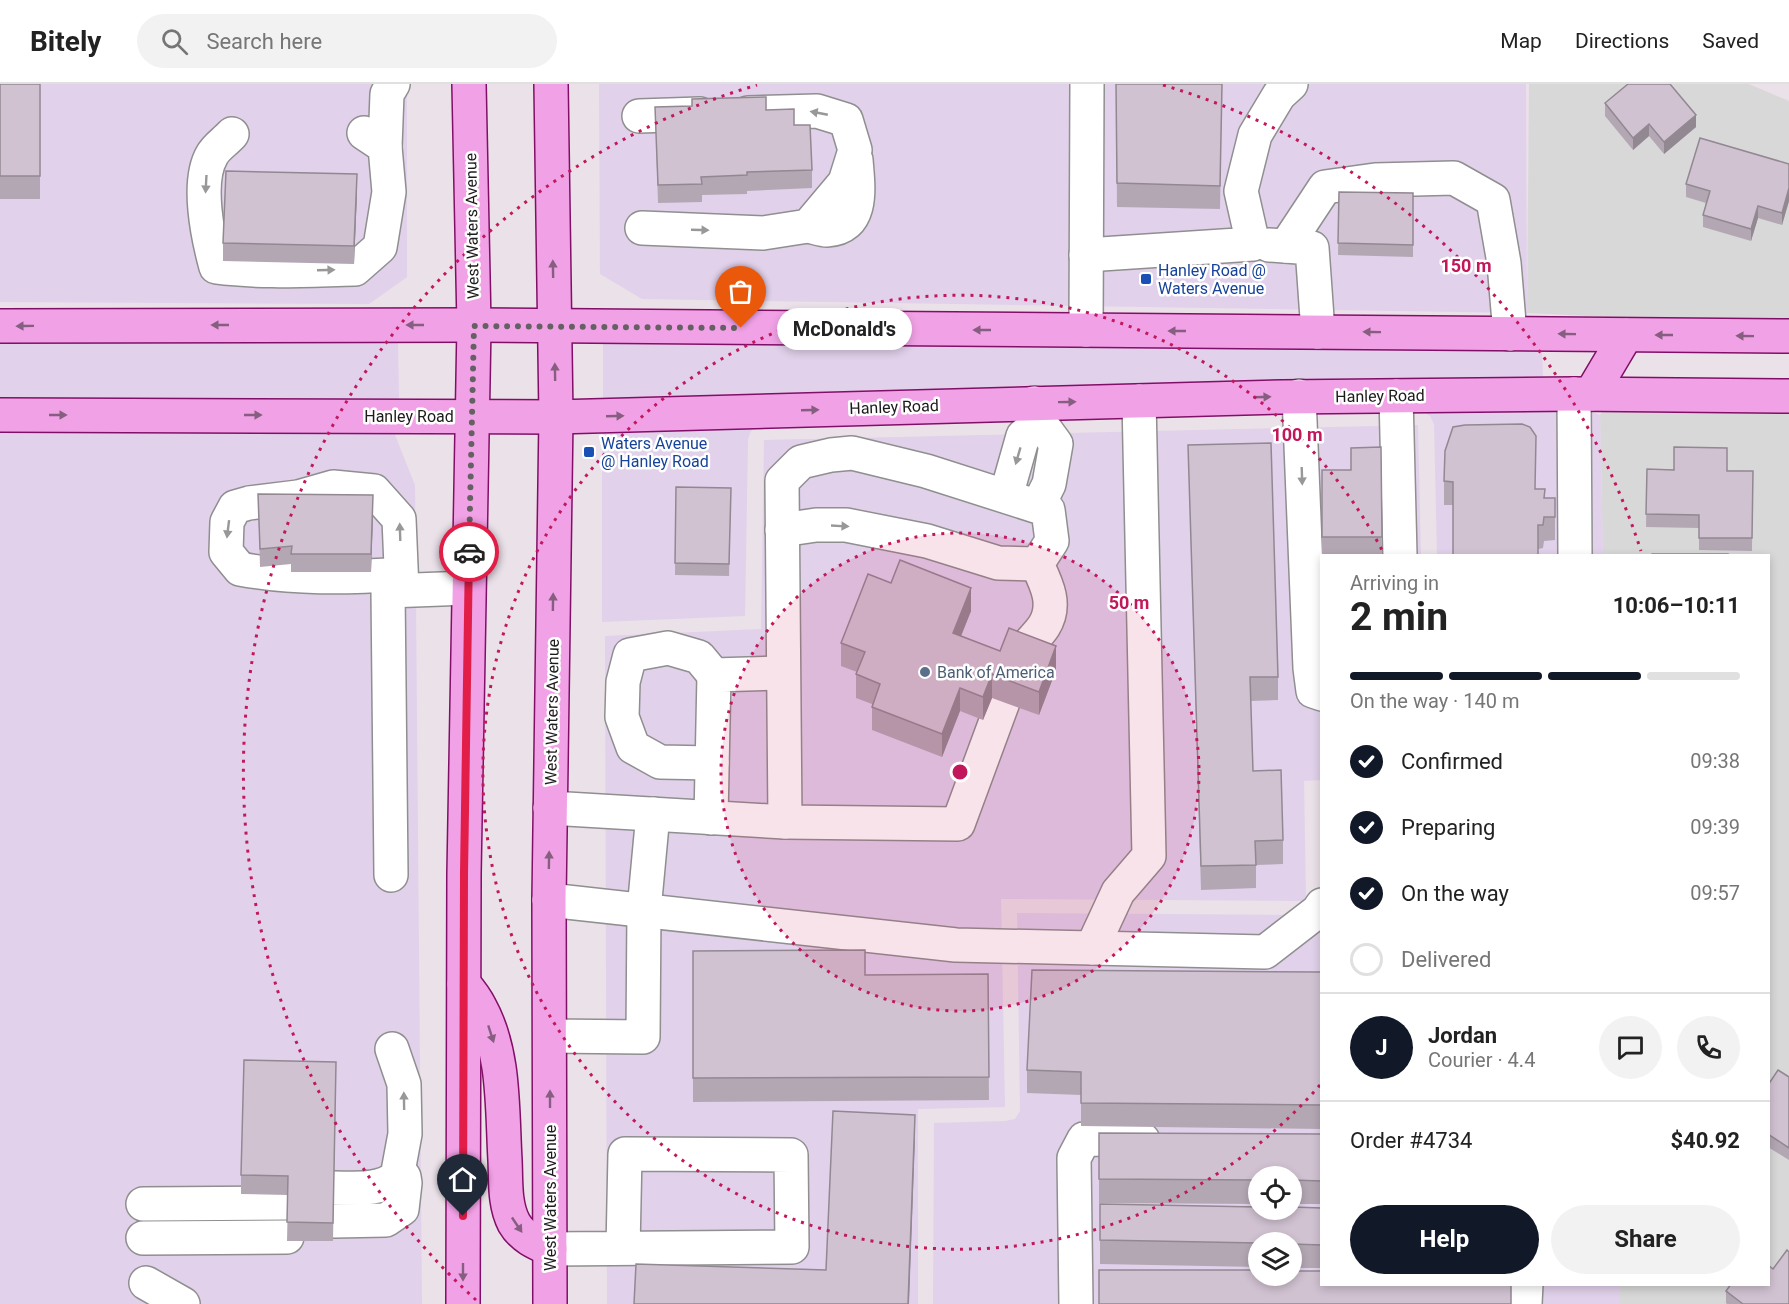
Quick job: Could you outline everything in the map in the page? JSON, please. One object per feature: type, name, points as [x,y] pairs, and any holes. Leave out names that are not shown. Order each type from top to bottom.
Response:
[{"type":"main road","name":"West Waters Avenue","points":[[463,1304],[468,588],[474,326],[470,84]]},
{"type":"main road","name":"West Waters Avenue","points":[[550,1304],[549,900],[556,417],[551,84]]},
{"type":"main road","points":[[0,326],[474,326],[1789,336]]},
{"type":"main road","points":[[1583,394],[1626,335]]},
{"type":"main road","name":"Hanley Road","points":[[0,415],[556,417],[1037,412],[1139,401],[1299,396],[1583,394],[1789,396]]},
{"type":"main road","points":[[464,982],[480,1006],[497,1055],[502,1100],[507,1204],[514,1224],[529,1240],[550,1249]]},
{"type":"lane","points":[[232,134],[212,154],[206,174],[205,206],[208,241],[216,267],[245,271],[355,269],[380,247],[389,192],[375,140],[387,94],[393,84]]},
{"type":"lane","points":[[1086,330],[1087,84]]},
{"type":"lane","points":[[1253,244],[1241,191],[1255,135],[1279,95],[1291,84]]},
{"type":"lane","points":[[639,116],[817,111],[846,120],[855,150],[844,182],[808,226],[763,233],[642,228]]},
{"type":"lane","points":[[1286,246],[1325,187],[1375,180],[1454,178],[1493,200],[1504,263],[1510,334]]},
{"type":"lane","points":[[1086,255],[1253,244],[1312,248],[1318,332]]},
{"type":"lane","points":[[1575,554],[1583,394]]},
{"type":"lane","points":[[1299,396],[1317,693]]},
{"type":"lane","points":[[1396,396],[1400,554]]},
{"type":"lane","points":[[1092,948],[1118,892],[1149,856],[1139,401]]},
{"type":"lane","points":[[1006,496],[1023,436],[1037,412],[1056,444],[1049,484],[1038,506]]},
{"type":"lane","points":[[785,822],[782,481],[801,462],[852,453],[926,471],[1038,506],[1048,510],[1052,541],[1037,564]]},
{"type":"lane","points":[[391,875],[397,585],[399,519],[375,490],[333,488],[298,498],[249,502],[235,507],[228,522],[226,552],[240,569],[301,576],[343,577],[397,585],[468,588]]},
{"type":"lane","points":[[782,530],[816,525],[846,525],[927,541],[998,563],[1037,564]]},
{"type":"lane","points":[[1021,656],[1024,648],[1044,626],[1052,607],[1047,584],[1037,564]]},
{"type":"lane","points":[[711,818],[714,675],[699,657],[668,648],[630,656],[623,682],[622,717],[633,747],[660,762],[712,763]]},
{"type":"lane","points":[[714,675],[783,672]]},
{"type":"lane","points":[[550,808],[785,822],[958,824],[1003,702]]},
{"type":"lane","points":[[550,1036],[643,1037],[644,910],[652,814]]},
{"type":"lane","points":[[549,900],[956,945],[1265,952],[1320,908]]},
{"type":"lane","points":[[334,1212],[386,1220],[402,1209],[405,1183],[404,1084],[392,1049]]},
{"type":"lane","points":[[334,1212],[378,1186],[387,1185],[397,1177],[405,1134]]},
{"type":"lane","points":[[1076,1304],[1074,1158],[1084,1139],[1167,1140]]},
{"type":"lane","points":[[550,1249],[792,1247],[791,1155],[625,1154],[622,1248]]},
{"type":"lane","points":[[334,1212],[386,1203],[398,1196],[404,1177]]},
{"type":"lane","points":[[242,1187],[143,1213],[287,1221]]},
{"type":"lane","points":[[146,1283],[183,1304]]},
{"type":"lane","points":[[1526,1286],[1526,1304]]},
{"type":"shaded area","points":[[0,84],[407,84],[407,277],[369,304],[0,302]]},
{"type":"shaded area","points":[[599,84],[1526,84],[1527,313],[642,299],[600,274]]},
{"type":"shaded area","points":[[1529,84],[1749,84],[1789,101],[1789,320],[1630,318],[1527,313]]},
{"type":"shaded area","points":[[0,342],[398,342],[399,399],[0,399]]},
{"type":"shaded area","points":[[603,344],[1542,350],[1543,378],[1034,386],[603,400]]},
{"type":"shaded area","points":[[1587,410],[1600,415],[1603,554],[1437,554],[1434,424],[1430,416],[1423,412]]},
{"type":"shaded area","points":[[1603,410],[1789,412],[1789,1304],[1620,1304],[1620,1286],[1770,1286],[1770,554],[1603,554],[1600,415]]},
{"type":"shaded area","points":[[1418,425],[1421,554],[1320,554],[1320,780],[1304,781],[1306,901],[1001,899],[1005,1107],[918,1109],[918,1304],[607,1304],[605,636],[761,629],[764,440]]},
{"type":"shaded area","points":[[755,428],[748,439],[745,616],[602,622],[602,433]]},
{"type":"shaded area","points":[[0,429],[393,430],[415,485],[422,1304],[0,1304]]},
{"type":"shaded area","points":[[1320,903],[1320,1286],[1620,1286],[1620,1304],[933,1304],[934,1123],[1005,1121],[1015,1119],[1020,1111],[1017,913],[1310,915]]},
{"type":"building","points":[[0,84],[40,84],[40,176],[0,176]]},
{"type":"building","points":[[1116,84],[1222,84],[1220,186],[1117,183]]},
{"type":"building","points":[[1628,84],[1670,84],[1696,115],[1664,142],[1649,124],[1633,138],[1605,103]]},
{"type":"building","points":[[766,97],[766,110],[794,109],[794,125],[810,125],[812,170],[747,172],[747,175],[701,177],[702,184],[658,185],[655,107],[692,106],[692,99]]},
{"type":"building","points":[[1700,138],[1789,164],[1789,188],[1782,213],[1758,206],[1751,229],[1703,215],[1710,191],[1686,184]]},
{"type":"building","points":[[226,171],[357,174],[354,246],[223,243]]},
{"type":"building","points":[[1339,192],[1413,193],[1413,245],[1338,243]]},
{"type":"building","points":[[1522,424],[1530,427],[1536,436],[1535,489],[1545,489],[1544,498],[1555,498],[1555,517],[1544,517],[1543,525],[1538,525],[1538,554],[1453,554],[1453,482],[1444,481],[1445,451],[1453,427]]},
{"type":"building","points":[[1271,443],[1278,677],[1250,677],[1253,771],[1281,770],[1283,840],[1255,841],[1256,865],[1201,866],[1188,445]]},
{"type":"building","points":[[1381,447],[1382,537],[1322,537],[1322,470],[1351,470],[1351,448]]},
{"type":"building","points":[[1674,447],[1727,448],[1727,471],[1753,471],[1752,538],[1699,538],[1699,515],[1646,514],[1647,469],[1674,470]]},
{"type":"building","points":[[676,487],[731,488],[729,564],[675,563]]},
{"type":"building","points":[[258,494],[373,495],[371,554],[291,554],[292,546],[260,549]]},
{"type":"building","name":"Bank of America","points":[[900,560],[971,588],[953,633],[1000,651],[1009,628],[1056,646],[1039,692],[992,674],[983,697],[960,688],[942,734],[872,707],[880,684],[856,674],[865,652],[841,643],[868,574],[891,583]]},
{"type":"building","points":[[865,950],[865,975],[988,974],[989,1077],[693,1078],[693,951]]},
{"type":"building","points":[[1032,970],[1320,972],[1320,1105],[1081,1103],[1081,1072],[1027,1070]]},
{"type":"building","points":[[244,1060],[336,1062],[333,1223],[287,1222],[288,1176],[241,1175]]},
{"type":"building","points":[[1778,1070],[1789,1077],[1789,1148],[1770,1135],[1770,1082]]},
{"type":"building","points":[[833,1111],[915,1115],[908,1304],[634,1304],[636,1264],[826,1270]]},
{"type":"building","points":[[1099,1133],[1320,1134],[1320,1181],[1302,1180],[1302,1166],[1248,1166],[1248,1180],[1099,1179]]},
{"type":"building","points":[[1100,1204],[1248,1207],[1248,1220],[1302,1220],[1302,1207],[1320,1208],[1320,1245],[1302,1244],[1302,1232],[1248,1232],[1248,1243],[1100,1240]]},
{"type":"building","points":[[1787,1250],[1789,1252],[1789,1304],[1743,1304],[1726,1291],[1730,1286],[1770,1286],[1770,1267],[1773,1269]]},
{"type":"building","points":[[1099,1270],[1248,1270],[1248,1286],[1302,1286],[1302,1271],[1320,1271],[1320,1286],[1511,1286],[1511,1304],[1099,1304]]},
{"type":"way so far","points":[[469,552],[474,326],[741,328]]},
{"type":"place","name":"Hanley Road @ Waters Avenue","points":[[1146,279]]},
{"type":"place","name":"McDonald's","points":[[741,328]]},
{"type":"place","name":"Waters Avenue @ Hanley Road","points":[[589,452]]},
{"type":"place","name":"Bank of America","points":[[925,672]]},
{"type":"route","points":[[463,1216],[464,874],[469,552]]}]
